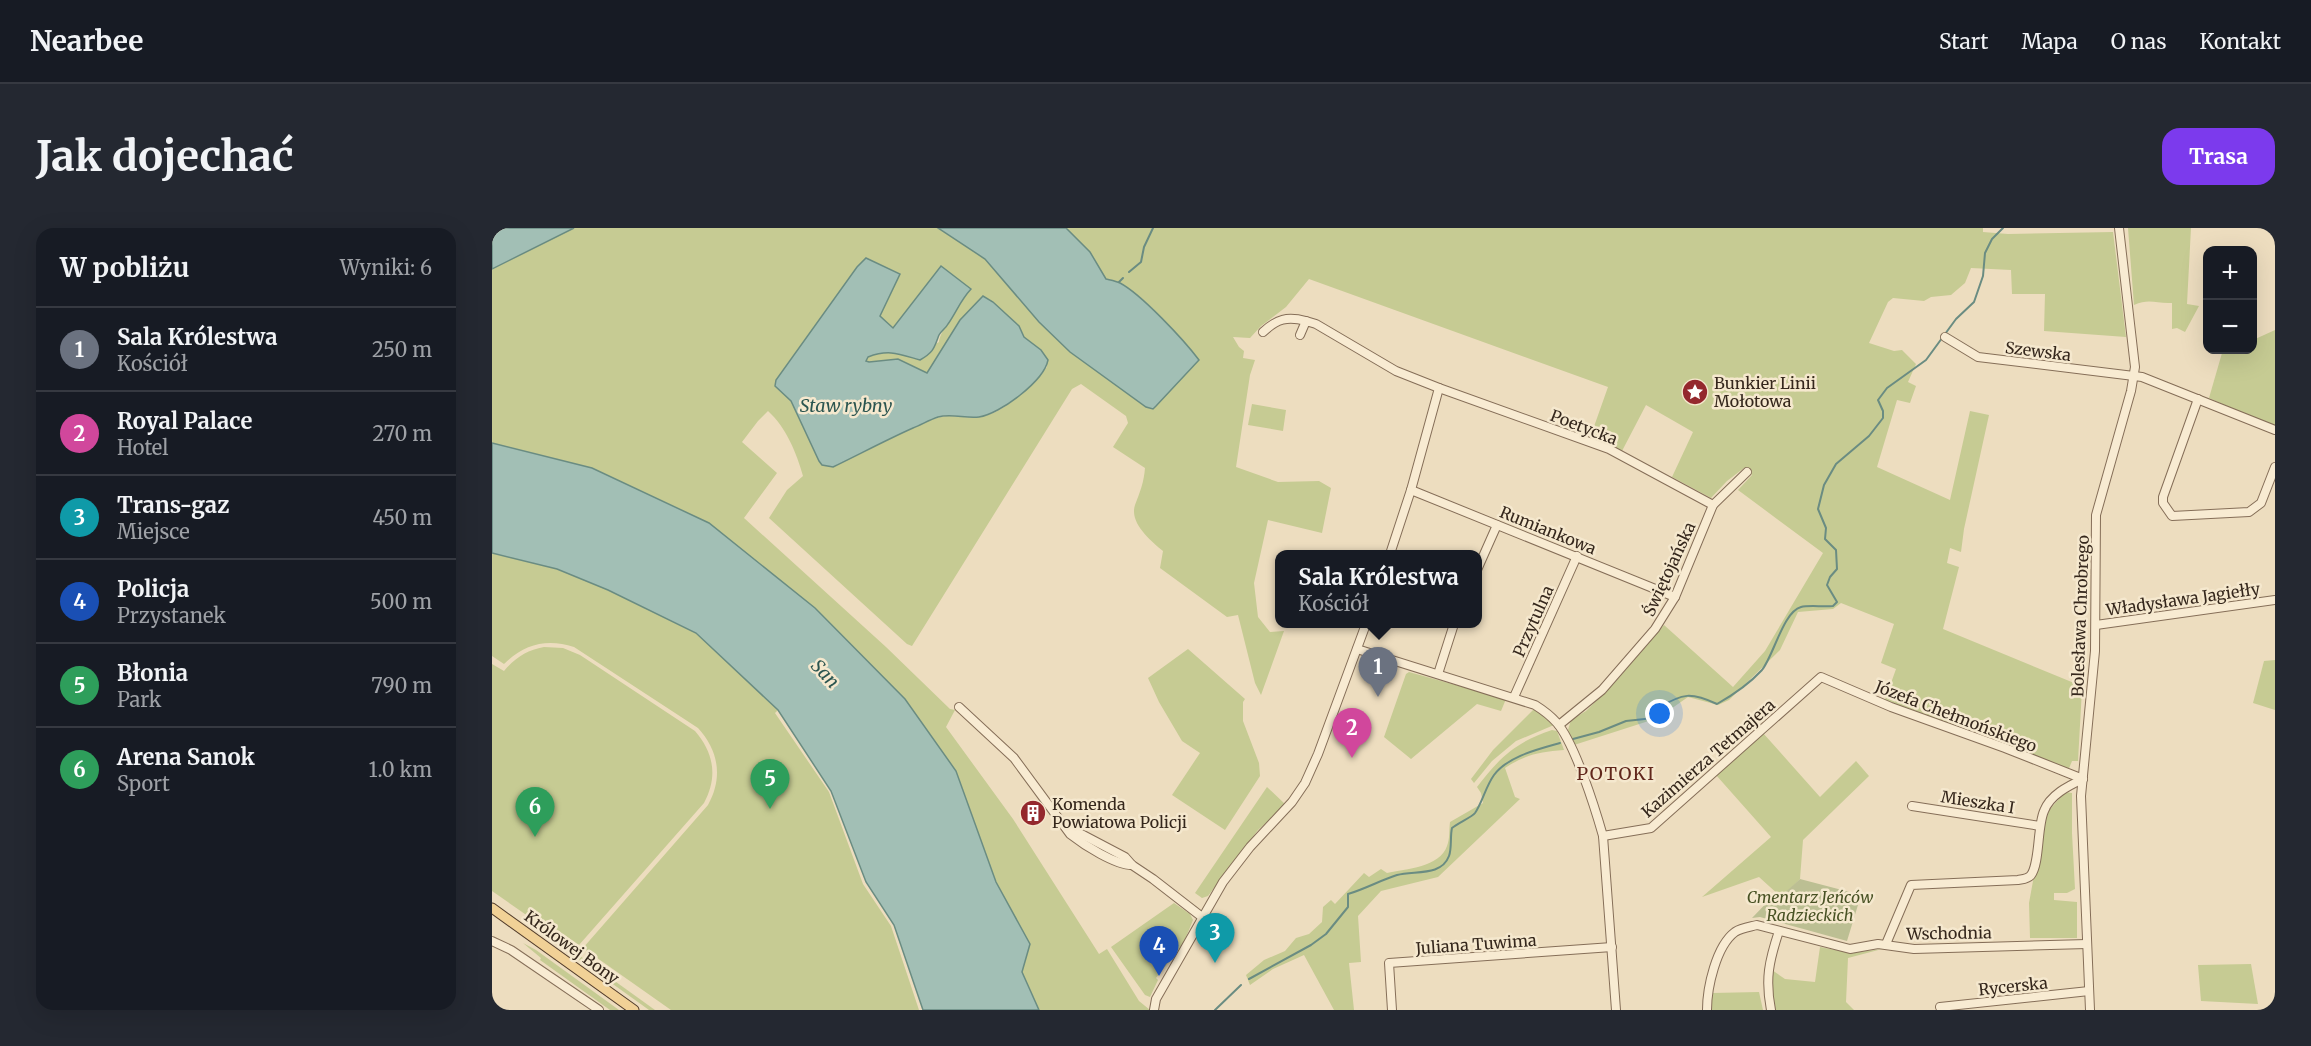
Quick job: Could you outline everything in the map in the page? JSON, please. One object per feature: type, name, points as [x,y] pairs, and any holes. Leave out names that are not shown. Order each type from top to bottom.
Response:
[{"type":"main road","name":"Królowej Bony","points":[[492,908],[634,1010]]},
{"type":"street","name":"Bolesława Chrobrego","points":[[2090,1010],[2081,834],[2083,780],[2096,625],[2096,515],[2134,376],[2134,350],[2119,228]]},
{"type":"street","points":[[1263,332],[1283,319],[1306,321],[1300,335]]},
{"type":"street","name":"Poetycka","points":[[1306,321],[1328,329],[1396,371],[1609,449],[1713,505]]},
{"type":"street","name":"Szewska","points":[[1945,336],[1978,357],[2142,377],[2275,430]]},
{"type":"street","points":[[1392,550],[1411,490],[1438,388]]},
{"type":"street","points":[[2198,399],[2163,497],[2163,503],[2172,516],[2249,512],[2261,503],[2275,467]]},
{"type":"street","name":"Świętojańska","points":[[1559,725],[1584,706],[1621,669],[1655,629],[1674,597],[1713,505],[1747,472]]},
{"type":"street","name":"Rumiankowa","points":[[1411,490],[1674,597]]},
{"type":"street","points":[[1482,559],[1497,525]]},
{"type":"street","name":"Przytulna","points":[[1514,697],[1577,556]]},
{"type":"street","name":"Władysława Jagiełły","points":[[2096,625],[2275,600]]},
{"type":"street","points":[[1154,1010],[1156,999],[1197,930],[1202,917],[1236,863],[1292,802],[1305,783],[1365,628]]},
{"type":"street","points":[[1438,674],[1453,628]]},
{"type":"street","points":[[1357,649],[1514,697],[1548,713],[1559,725],[1595,809],[1603,836],[1616,1010]]},
{"type":"street","name":"Józefa Chełmońskiego","points":[[1821,677],[2083,780]]},
{"type":"street","name":"Kazimierza Tetmajera","points":[[1603,836],[1651,828],[1821,677]]},
{"type":"street","points":[[959,707],[1014,758],[1062,824],[1125,857],[1132,866],[1153,879],[1202,917]]},
{"type":"street","points":[[1886,944],[1911,885],[2027,878],[2034,868],[2044,809],[2057,794],[2068,786],[2083,780]]},
{"type":"street","name":"Mieszka I","points":[[1912,806],[2040,826]]},
{"type":"street","name":"Wschodnia","points":[[1707,1010],[1707,991],[1710,979],[1726,942],[1733,933],[1742,928],[1757,925],[1850,949],[1886,944],[1914,949],[2087,944]]},
{"type":"street","points":[[1771,1010],[1767,974],[1779,931]]},
{"type":"street","points":[[492,940],[512,950],[598,1010]]},
{"type":"street","name":"Juliana Tuwima","points":[[1392,1010],[1389,963],[1612,947]]},
{"type":"street","name":"Rycerska","points":[[1940,1007],[2089,991]]},
{"type":"green space","points":[[574,228],[938,228],[985,259],[1039,322],[1070,352],[1146,407],[1156,406],[1174,387],[1189,347],[1141,298],[1118,283],[1106,279],[1090,252],[1066,228],[1983,228],[1983,232],[2008,234],[2113,232],[2126,337],[2044,331],[2045,294],[2012,294],[2011,270],[1971,268],[1965,283],[1951,295],[1931,297],[1924,301],[1893,298],[1888,302],[1869,343],[1894,351],[1902,350],[1916,364],[1908,382],[1916,386],[1910,403],[1897,400],[1877,467],[1950,500],[1970,411],[1989,415],[1961,552],[1950,548],[1947,563],[1959,567],[1943,629],[2079,685],[2082,689],[2078,761],[2072,761],[2068,771],[2000,741],[1885,700],[1896,669],[1881,663],[1894,624],[1841,603],[1833,609],[1798,612],[1780,650],[1729,700],[1718,705],[1688,697],[1658,718],[1574,745],[1568,730],[1571,720],[1586,711],[1617,680],[1664,625],[1733,687],[1765,651],[1823,553],[1738,490],[1752,475],[1744,468],[1727,481],[1711,498],[1672,477],[1693,432],[1646,405],[1622,451],[1591,435],[1608,387],[1309,279],[1286,307],[1261,326],[1250,338],[1233,337],[1244,351],[1243,358],[1255,360],[1250,375],[1236,467],[1278,482],[1319,481],[1331,488],[1322,533],[1268,520],[1254,583],[1258,617],[1270,632],[1284,631],[1261,695],[1255,683],[1238,615],[1227,617],[1160,568],[1163,551],[1142,531],[1134,512],[1145,468],[1113,447],[1128,423],[1126,416],[1081,384],[1072,389],[912,646],[907,644],[769,518],[787,490],[803,476],[790,441],[768,411],[742,442],[777,473],[744,518],[886,647],[950,709],[955,710],[946,727],[1013,819],[1099,954],[1107,949],[1139,1001],[1150,1010],[1039,1010],[1022,972],[1030,944],[996,882],[956,771],[905,699],[815,608],[592,468],[492,443],[492,269]],"holes":[[[866,258],[880,316],[893,328],[941,266],[964,296],[945,326],[939,342],[911,357],[894,352],[879,353],[868,357],[866,361],[898,359],[927,373],[960,320],[983,296],[1019,326],[1024,337],[1041,350],[1047,367],[1016,398],[999,410],[978,417],[937,418],[884,440],[833,467],[819,461],[791,401],[776,380],[857,267]]]},
{"type":"green space","points":[[2128,228],[2191,228],[2187,304],[2199,306],[2185,332],[2177,328],[2172,329],[2172,303],[2149,302],[2134,305]]},
{"type":"green space","points":[[2275,330],[2274,427],[2209,398],[2222,354],[2257,354],[2257,338]]},
{"type":"green space","points":[[1252,404],[1286,410],[1283,431],[1248,425]]},
{"type":"green space","points":[[492,553],[557,569],[608,590],[696,633],[778,710],[775,713],[829,792],[863,884],[891,926],[919,1010],[671,1010],[583,948],[708,805],[716,785],[714,755],[711,746],[698,728],[574,647],[554,643],[536,645],[528,647],[504,664],[492,656]]},
{"type":"green space","points":[[544,647],[563,648],[580,655],[695,731],[706,748],[712,766],[711,784],[704,803],[579,945],[553,927],[548,930],[492,891],[492,664],[504,671],[522,655]]},
{"type":"green space","points":[[1188,649],[1245,699],[1243,721],[1259,763],[1260,776],[1225,830],[1172,795],[1200,753],[1182,741],[1148,678]]},
{"type":"green space","points":[[2275,660],[2275,710],[2253,703],[2264,661]]},
{"type":"green space","points":[[1409,672],[1506,699],[1501,711],[1477,704],[1411,759],[1384,737],[1406,674]]},
{"type":"green space","points":[[1534,709],[1554,725],[1516,741],[1492,761],[1474,783],[1471,779],[1493,750]]},
{"type":"green space","points":[[1552,730],[1557,731],[1564,750],[1533,754],[1505,768],[1515,797],[1520,799],[1438,877],[1381,891],[1358,916],[1361,962],[1349,963],[1354,1010],[1334,1010],[1304,955],[1273,969],[1250,985],[1246,975],[1264,960],[1285,951],[1296,938],[1309,934],[1322,922],[1323,907],[1331,900],[1335,904],[1364,873],[1369,877],[1381,869],[1387,873],[1422,866],[1437,859],[1447,846],[1450,822],[1483,803],[1477,787],[1493,767],[1519,745]]},
{"type":"green space","points":[[1763,733],[1820,797],[1856,761],[1869,776],[1803,840],[1800,879],[1781,897],[1759,877],[1702,897],[1771,837],[1716,775]]},
{"type":"green space","points":[[1267,787],[1286,805],[1258,830],[1208,896],[1202,898],[1195,893]]},
{"type":"green space","points":[[2065,792],[2072,793],[2075,889],[2067,893],[2054,893],[2054,900],[2077,902],[2077,938],[2030,938],[2029,903],[2045,815]]},
{"type":"green space","name":"Cmentarz Jeńców Radzieckich","points":[[1800,879],[1861,895],[1847,941],[1760,917],[1752,918],[1777,892],[1781,896]]},
{"type":"green space","points":[[1174,903],[1190,914],[1193,920],[1184,942],[1156,978],[1158,980],[1150,997],[1145,995],[1111,947]]},
{"type":"green space","points":[[559,941],[655,1010],[649,1010],[564,949]]},
{"type":"green space","points":[[523,943],[619,1010],[610,1010],[540,960],[541,958]]},
{"type":"green space","points":[[1820,947],[1851,953],[1882,949],[1848,958],[1846,1002],[1854,1010],[1775,1010],[1770,983],[1772,970],[1785,979],[1815,982]]},
{"type":"green space","points":[[2251,964],[2258,1004],[2201,1001],[2198,965]]},
{"type":"green space","points":[[1759,992],[1763,1010],[1710,1010],[1712,993]]},
{"type":"water","points":[[492,228],[574,228],[492,269]]},
{"type":"water","points":[[938,228],[1066,228],[1090,252],[1106,279],[1120,283],[1139,297],[1173,330],[1199,360],[1153,409],[1146,407],[1070,352],[1039,322],[985,259]]},
{"type":"water","name":"Staw rybny","points":[[866,258],[900,274],[880,316],[893,328],[941,266],[971,289],[928,355],[920,360],[894,353],[882,353],[868,357],[866,361],[898,359],[927,373],[960,320],[983,296],[1019,326],[1024,337],[1041,350],[1048,360],[1045,368],[1030,386],[1009,403],[988,415],[938,417],[833,467],[822,465],[791,401],[775,386],[776,380],[857,267]]},
{"type":"water","name":"San","points":[[492,443],[592,468],[709,523],[815,608],[905,699],[956,771],[996,882],[1030,944],[1022,972],[1039,1010],[923,1010],[894,925],[866,882],[831,791],[778,710],[696,633],[608,590],[557,569],[492,553]]},
{"type":"waterway","points":[[1129,272],[1141,262],[1144,247],[1153,228]]},
{"type":"waterway","points":[[1573,739],[1626,721],[1654,718],[1658,708],[1681,697],[1700,697],[1717,704],[1752,680],[1762,670],[1784,625],[1795,611],[1804,606],[1833,606],[1837,602],[1827,585],[1837,569],[1836,550],[1825,539],[1826,528],[1818,509],[1824,485],[1836,464],[1869,436],[1883,418],[1883,411],[1878,400],[1887,388],[1926,360],[1956,319],[1974,302],[1983,276],[1985,253],[1992,239],[2003,228]]},
{"type":"waterway","points":[[1119,282],[1123,278]]},
{"type":"waterway","points":[[1249,979],[1311,945],[1326,934],[1348,907],[1348,894],[1397,875],[1434,870],[1440,867],[1449,856],[1452,828],[1475,813],[1491,779],[1500,768],[1524,754],[1560,743]]},
{"type":"waterway","points":[[1215,1010],[1241,985]]},
{"type":"place","name":"Bunkier Linii Mołotowa","points":[[1695,392]]},
{"type":"place","name":"Sala Królestwa","points":[[1378,697]]},
{"type":"place","name":"Royal Palace","points":[[1352,758]]},
{"type":"place","name":"Błonia","points":[[770,809]]},
{"type":"place","name":"Komenda Powiatowa Policji","points":[[1033,813]]},
{"type":"place","name":"Arena Sanok","points":[[535,837]]},
{"type":"place","name":"Trans-gaz","points":[[1215,963]]},
{"type":"place","name":"Policja","points":[[1159,976]]},
{"type":"district","name":"POTOKI","points":[[1616,774]]}]
